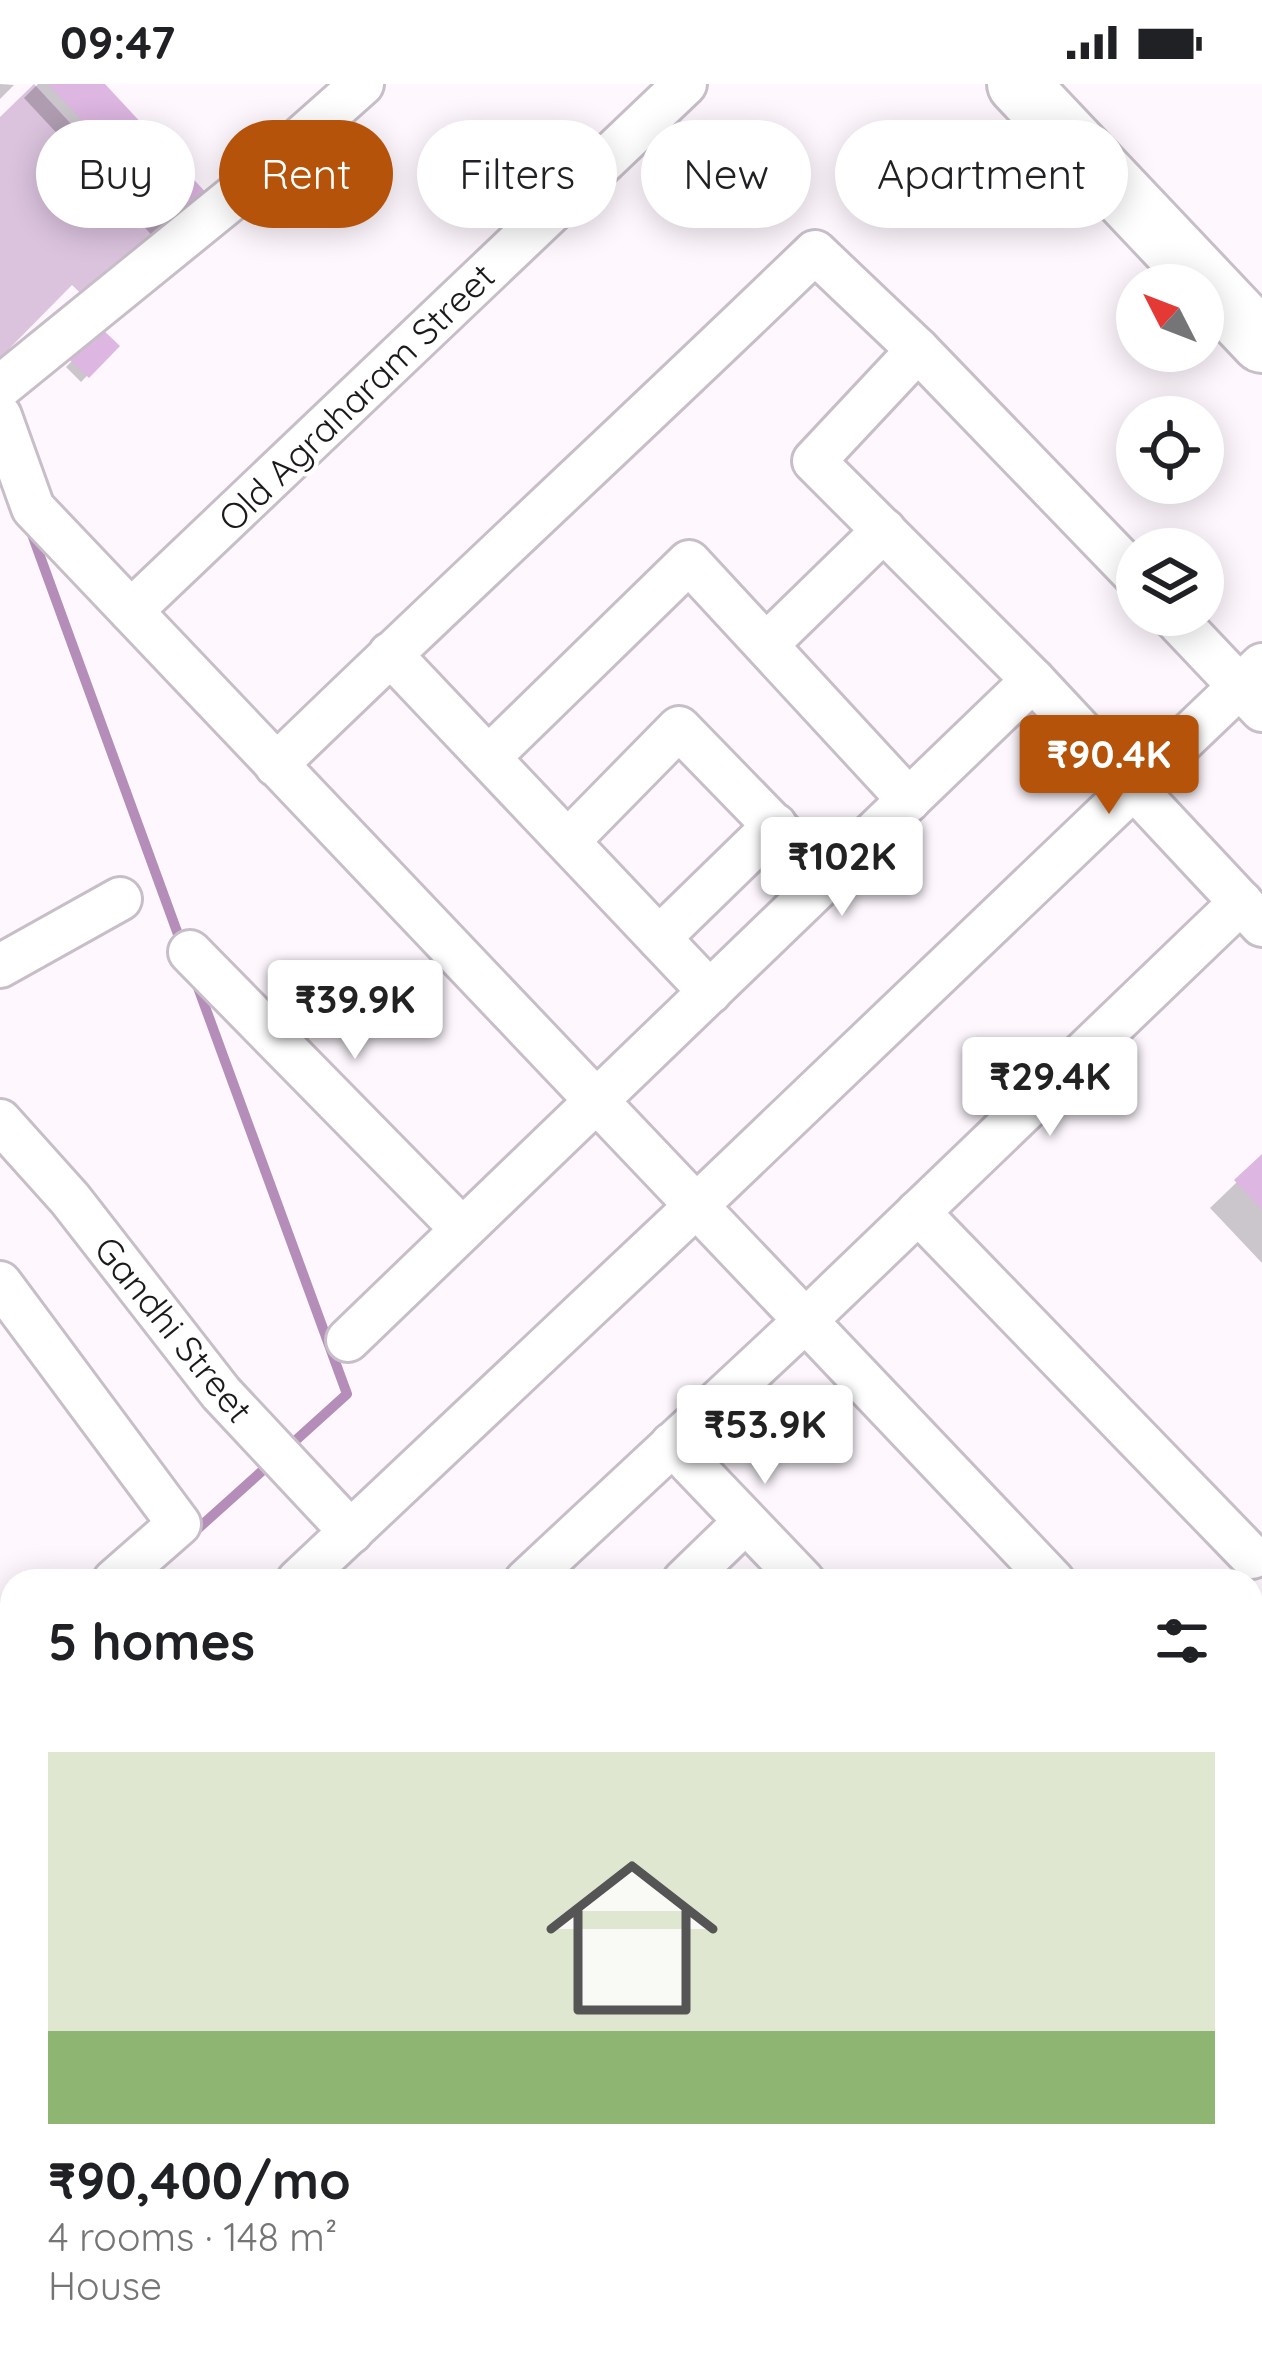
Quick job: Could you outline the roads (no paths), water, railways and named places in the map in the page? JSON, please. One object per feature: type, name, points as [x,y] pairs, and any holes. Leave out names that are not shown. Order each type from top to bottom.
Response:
[{"type":"street","points":[[0,387],[246,187],[362,84]]},
{"type":"street","points":[[1018,84],[1262,342]]},
{"type":"street","name":"Old Agraharam Street","points":[[131,611],[673,88]]},
{"type":"street","points":[[276,765],[815,252],[918,350],[1116,555]]},
{"type":"street","points":[[551,1569],[672,1444],[918,1212],[1251,913],[1033,680],[814,461],[918,350]]},
{"type":"street","points":[[0,416],[33,508],[1042,1569]]},
{"type":"street","points":[[767,644],[884,530]]},
{"type":"street","points":[[490,757],[689,562],[909,800]]},
{"type":"street","points":[[311,1569],[1135,788],[1254,687],[1196,636]]},
{"type":"street","points":[[390,655],[710,992]]},
{"type":"street","points":[[348,1340],[1033,680]]},
{"type":"street","points":[[568,841],[680,728],[827,880]]},
{"type":"street","points":[[659,938],[775,825]]},
{"type":"street","points":[[0,965],[120,899]]},
{"type":"street","points":[[190,952],[462,1229]]},
{"type":"street","name":"Gandhi Street","points":[[0,1121],[70,1199],[221,1393],[351,1532]]},
{"type":"street","points":[[918,1212],[1247,1562]]},
{"type":"street","points":[[0,1283],[179,1524],[128,1569]]},
{"type":"street","points":[[672,1444],[791,1569]]},
{"type":"street","points":[[696,1569],[745,1522]]},
{"type":"waterway","points":[[29,526],[183,948]]},
{"type":"waterway","points":[[196,982],[347,1394],[285,1450]]},
{"type":"waterway","points":[[192,1534],[272,1462]]}]
